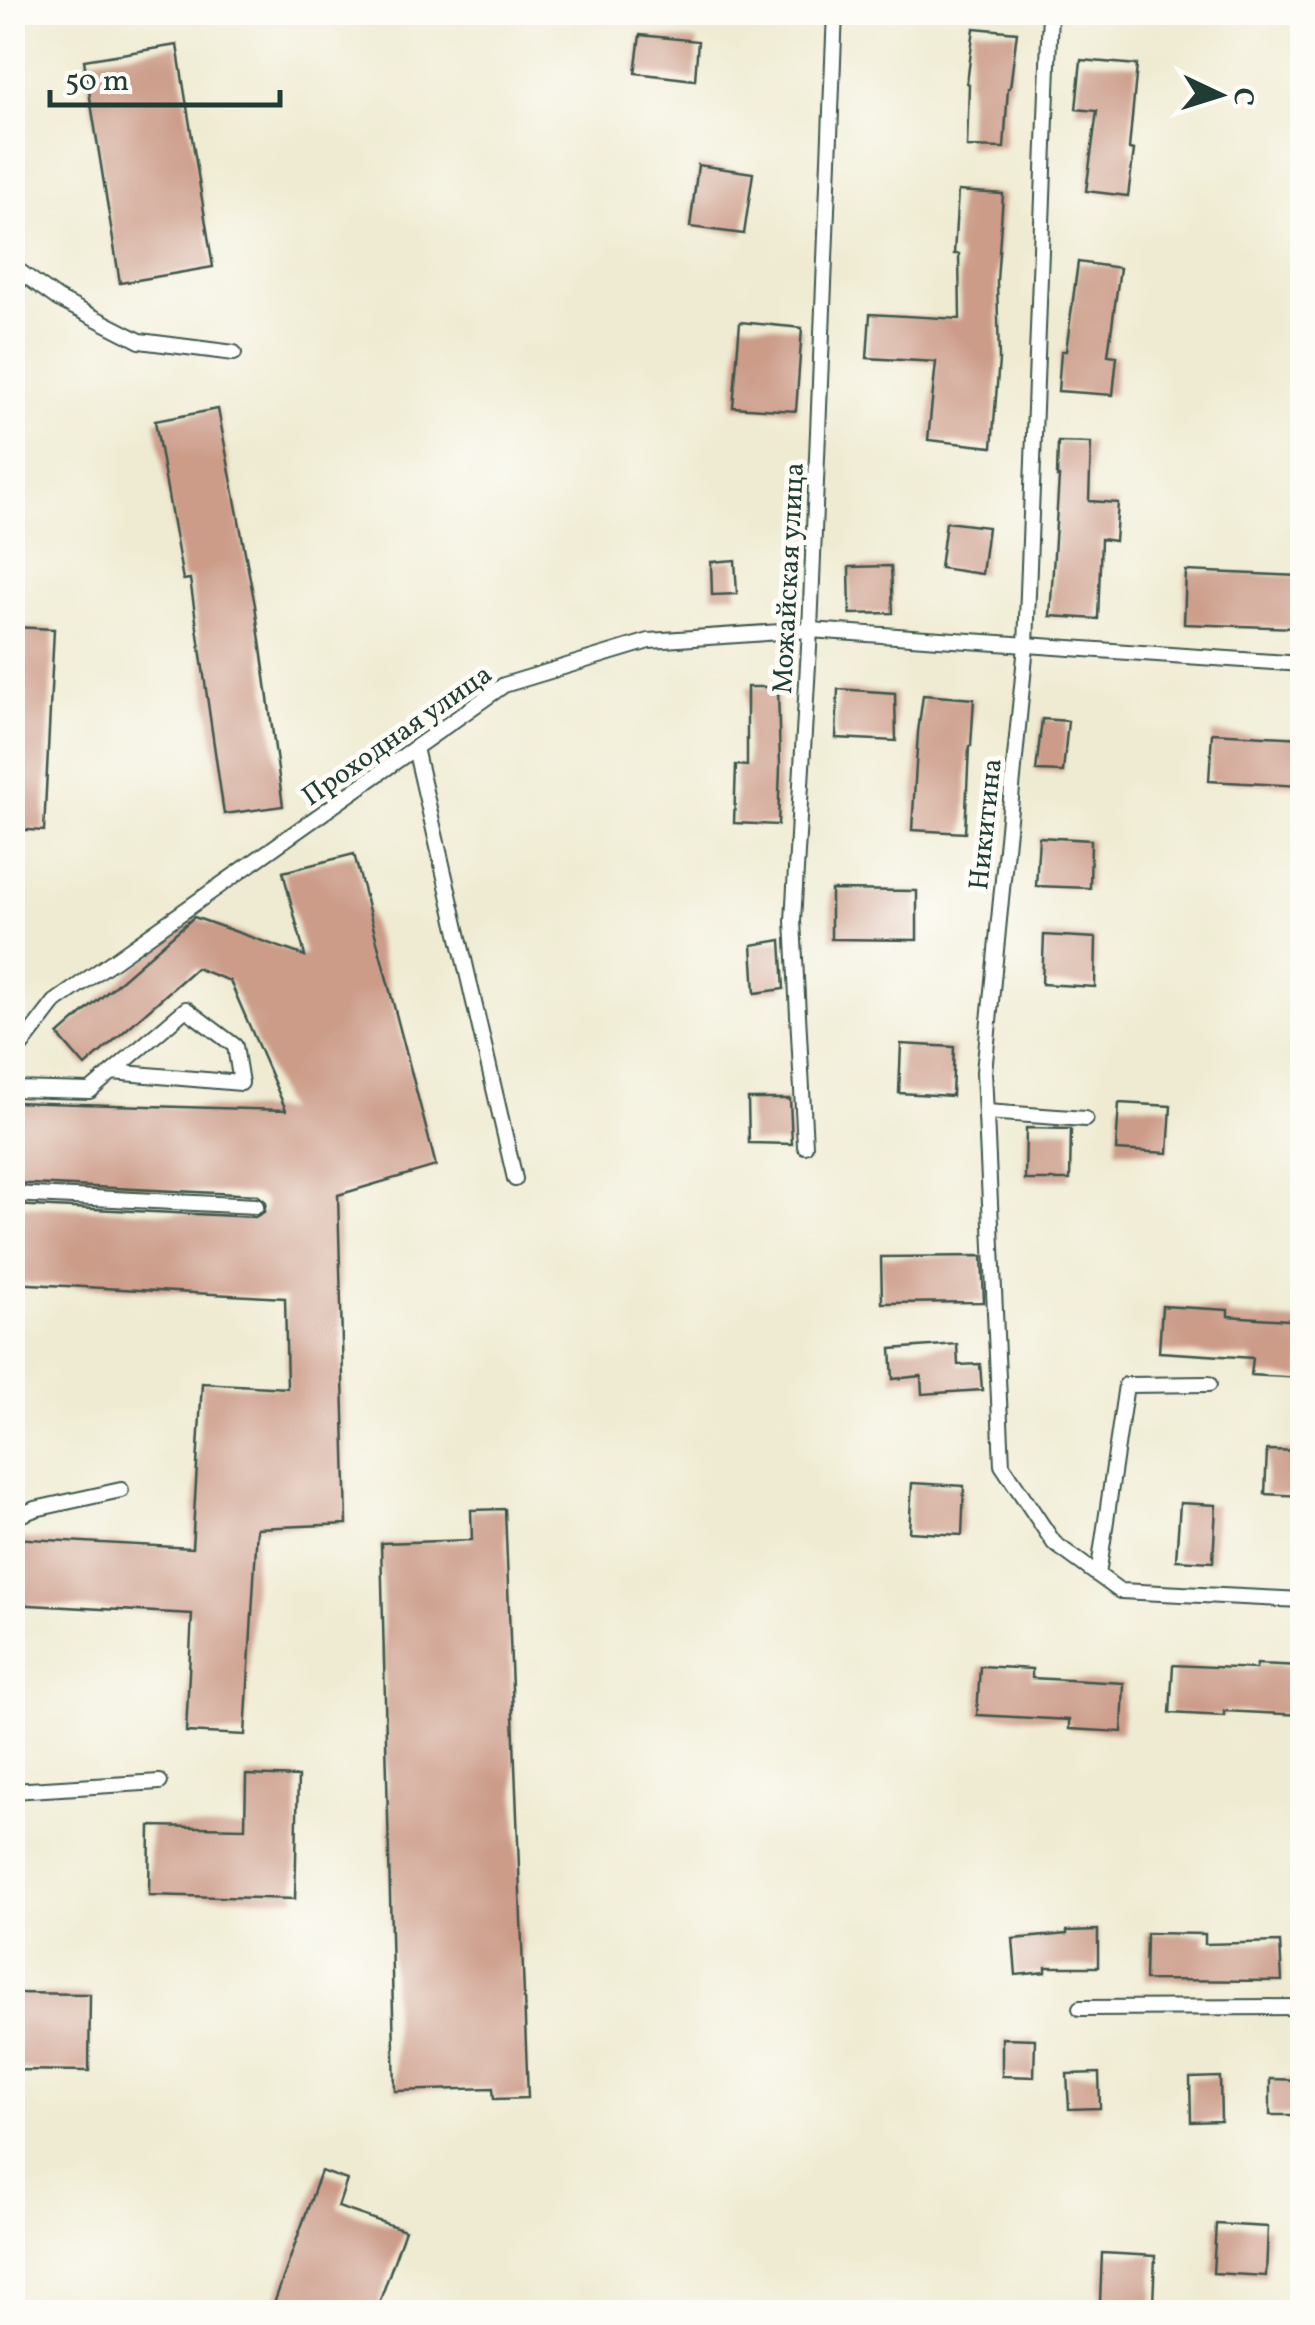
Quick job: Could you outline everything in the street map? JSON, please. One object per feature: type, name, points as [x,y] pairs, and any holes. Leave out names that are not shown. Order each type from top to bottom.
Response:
[{"type":"lane","name":"Можайская улица","points":[[805,1146],[793,921],[810,630],[835,12]]},
{"type":"lane","name":"Никитина","points":[[1050,12],[1026,646],[984,1072],[1002,1465],[1054,1543],[1120,1592],[1302,1600]]},
{"type":"lane","points":[[12,266],[58,299],[140,341],[234,353]]},
{"type":"lane","name":"Проходная улица","points":[[12,1058],[55,1002],[504,686],[649,641],[810,630],[1302,664]]},
{"type":"lane","points":[[416,748],[515,1179]]},
{"type":"lane","points":[[12,1089],[90,1091],[112,1072],[186,1009],[235,1046],[242,1082],[112,1072]]},
{"type":"lane","points":[[986,1112],[1085,1119]]},
{"type":"lane","points":[[12,1194],[256,1206]]},
{"type":"lane","points":[[1098,1575],[1126,1384],[1209,1384]]},
{"type":"lane","points":[[12,1518],[121,1490]]},
{"type":"lane","points":[[12,1791],[160,1782]]},
{"type":"lane","points":[[1080,2008],[1302,2007]]},
{"type":"building","points":[[974,28],[1017,32],[1004,148],[967,147],[967,83]]},
{"type":"building","points":[[640,35],[698,41],[695,80],[635,73]]},
{"type":"building","points":[[177,45],[213,267],[120,283],[84,60]]},
{"type":"building","points":[[1081,60],[1137,65],[1128,196],[1086,191],[1097,111],[1076,109]]},
{"type":"building","points":[[698,165],[753,173],[744,234],[690,227]]},
{"type":"building","points":[[958,191],[1003,194],[997,281],[999,360],[992,447],[928,440],[936,362],[867,358],[870,314],[960,319],[959,254],[954,254]]},
{"type":"building","points":[[1078,262],[1120,268],[1108,355],[1117,356],[1113,395],[1058,391],[1061,351],[1066,351]]},
{"type":"building","points":[[740,322],[802,328],[796,411],[733,407]]},
{"type":"building","points":[[218,409],[255,605],[283,806],[224,814],[190,579],[183,580],[155,421]]},
{"type":"building","points":[[1058,442],[1091,443],[1089,501],[1118,503],[1115,541],[1101,539],[1098,619],[1050,616]]},
{"type":"building","points":[[946,522],[988,527],[982,574],[940,568]]},
{"type":"building","points":[[735,560],[737,594],[712,595],[711,562]]},
{"type":"building","points":[[891,566],[893,613],[850,614],[849,567]]},
{"type":"building","points":[[1186,571],[1300,576],[1297,628],[1184,624]]},
{"type":"building","points":[[12,627],[54,629],[44,831],[12,829]]},
{"type":"building","points":[[747,687],[778,687],[778,825],[734,823],[736,765],[747,766]]},
{"type":"building","points":[[838,689],[895,693],[896,741],[836,738]]},
{"type":"building","points":[[923,695],[974,699],[965,833],[912,830]]},
{"type":"building","points":[[1042,719],[1068,721],[1063,772],[1036,771]]},
{"type":"building","points":[[1212,733],[1302,738],[1302,786],[1209,781]]},
{"type":"building","points":[[1039,837],[1091,840],[1090,888],[1036,886]]},
{"type":"building","points":[[354,854],[436,1166],[338,1195],[347,1524],[257,1528],[245,1735],[186,1732],[192,1614],[12,1604],[12,1538],[192,1548],[202,1383],[287,1388],[285,1298],[12,1283],[12,1205],[255,1217],[264,1212],[266,1202],[257,1195],[12,1183],[12,1102],[286,1110],[230,981],[196,968],[85,1066],[58,1035],[194,917],[305,956],[283,872]]},
{"type":"building","points":[[831,890],[917,891],[917,940],[831,939]]},
{"type":"building","points":[[1044,935],[1096,938],[1095,987],[1042,984]]},
{"type":"building","points":[[781,940],[784,989],[755,993],[752,945]]},
{"type":"building","points":[[901,1044],[954,1047],[952,1096],[899,1093]]},
{"type":"building","points":[[748,1099],[790,1099],[792,1144],[749,1143]]},
{"type":"building","points":[[1119,1103],[1171,1106],[1168,1153],[1116,1150]]},
{"type":"building","points":[[1026,1128],[1071,1129],[1070,1180],[1025,1180]]},
{"type":"building","points":[[982,1256],[984,1302],[882,1303],[881,1257]]},
{"type":"building","points":[[1162,1306],[1228,1310],[1228,1316],[1302,1321],[1302,1378],[1251,1375],[1253,1358],[1159,1352]]},
{"type":"building","points":[[957,1344],[958,1365],[980,1364],[982,1390],[922,1394],[921,1376],[893,1379],[891,1349]]},
{"type":"building","points":[[1267,1450],[1302,1451],[1302,1496],[1265,1494]]},
{"type":"building","points":[[912,1483],[964,1486],[962,1535],[909,1532]]},
{"type":"building","points":[[1180,1503],[1216,1505],[1213,1562],[1176,1560]]},
{"type":"building","points":[[505,1509],[528,2098],[494,2099],[493,2088],[395,2091],[381,1543],[472,1540],[471,1510]]},
{"type":"building","points":[[1257,1664],[1302,1666],[1302,1715],[1170,1713],[1173,1665],[1256,1669]]},
{"type":"building","points":[[980,1666],[1032,1669],[1032,1678],[1124,1683],[1122,1732],[1069,1729],[1069,1720],[977,1715]]},
{"type":"building","points":[[246,1775],[298,1777],[295,1899],[149,1895],[150,1826],[245,1828]]},
{"type":"building","points":[[1098,1930],[1098,1967],[1046,1967],[1046,1972],[1016,1975],[1013,1939]]},
{"type":"building","points":[[1146,1933],[1205,1934],[1205,1944],[1280,1942],[1282,1981],[1145,1980]]},
{"type":"building","points":[[12,1993],[90,1994],[89,2071],[12,2070]]},
{"type":"building","points":[[1002,2038],[1035,2039],[1034,2077],[1002,2076]]},
{"type":"building","points":[[1099,2073],[1100,2108],[1069,2109],[1067,2074]]},
{"type":"building","points":[[1220,2077],[1221,2121],[1191,2122],[1190,2078]]},
{"type":"building","points":[[1270,2079],[1302,2080],[1302,2115],[1270,2115]]},
{"type":"building","points":[[321,2171],[347,2180],[338,2207],[405,2230],[376,2312],[271,2312]]},
{"type":"building","points":[[1216,2224],[1268,2227],[1266,2276],[1213,2273]]},
{"type":"building","points":[[1102,2253],[1155,2256],[1153,2304],[1100,2302]]}]
